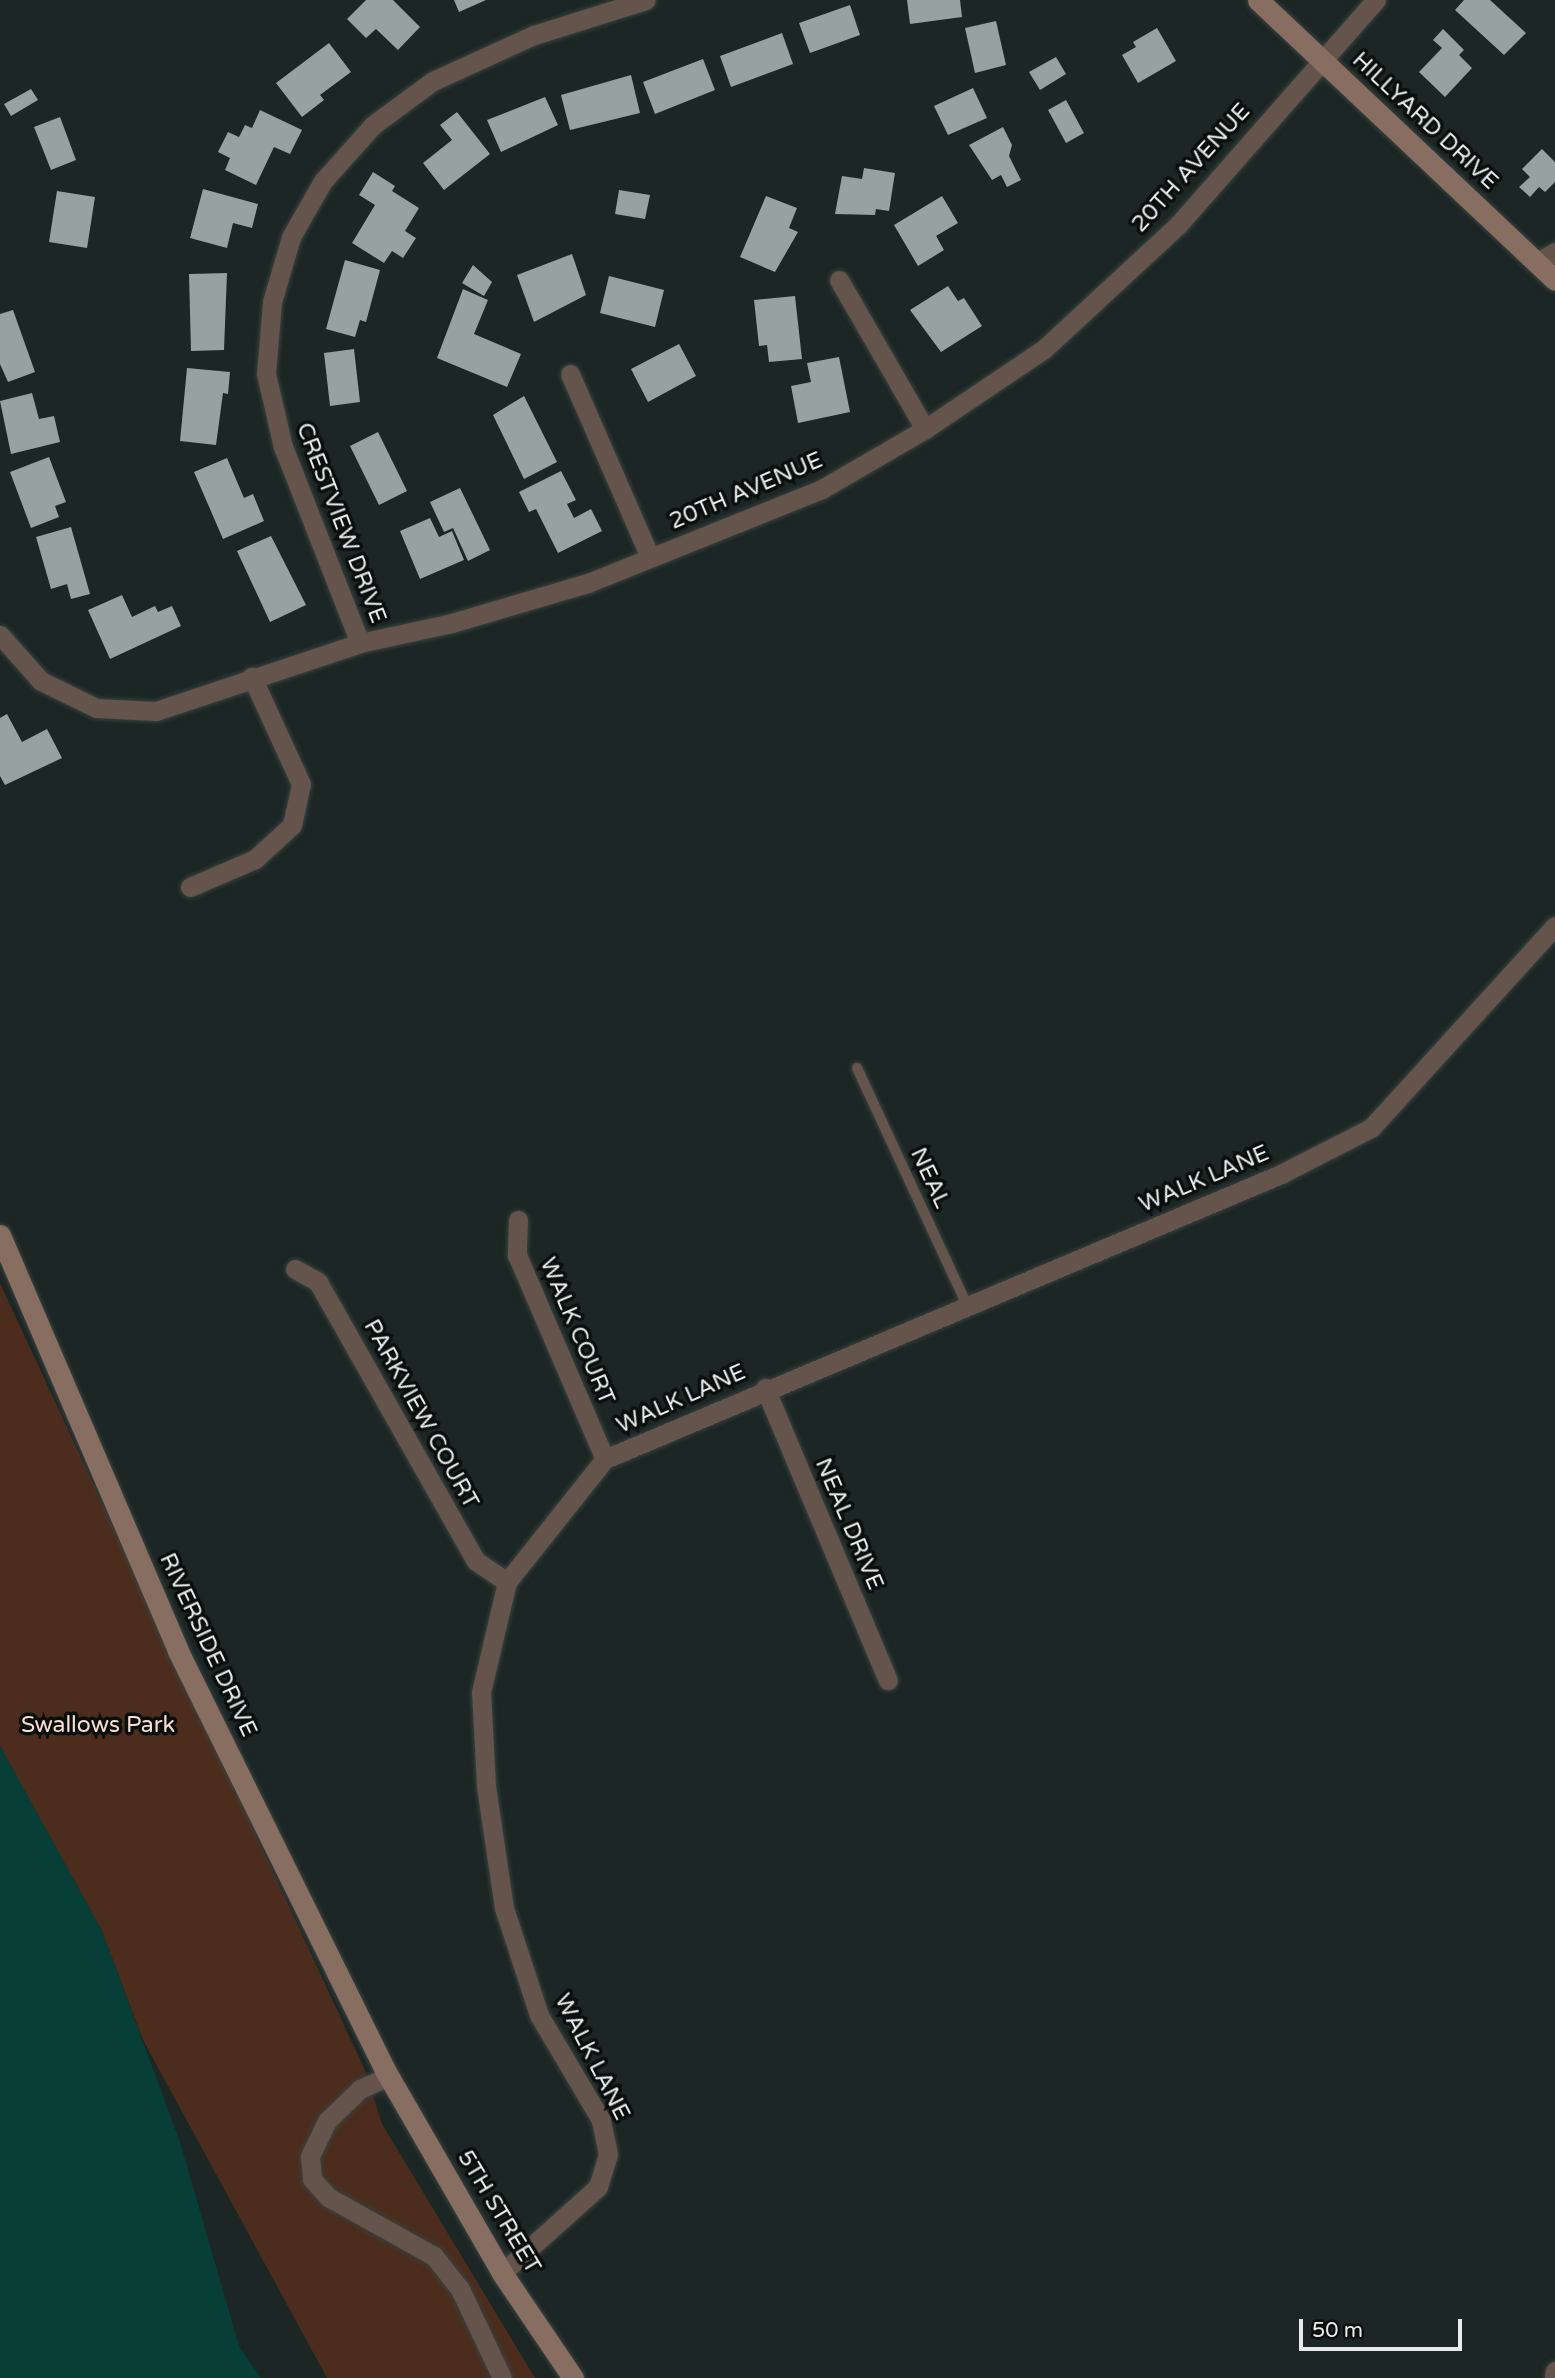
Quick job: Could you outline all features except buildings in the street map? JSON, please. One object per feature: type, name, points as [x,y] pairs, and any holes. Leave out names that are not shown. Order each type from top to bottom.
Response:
[{"type":"main road","name":"HILLYARD DRIVE","points":[[1258,0],[1555,280]]},
{"type":"main road","name":"RIVERSIDE DRIVE","points":[[0,1235],[8,1274],[178,1651],[387,2073]]},
{"type":"main road","name":"5TH STREET","points":[[387,2073],[502,2273],[573,2378]]},
{"type":"street","name":"CRESTVIEW DRIVE","points":[[360,643],[283,447],[266,374],[272,302],[291,237],[323,181],[373,125],[433,81],[534,35],[646,0]]},
{"type":"street","name":"20TH AVENUE","points":[[0,635],[41,681],[96,708],[156,711],[360,643],[452,623],[539,598],[822,489],[925,429],[1044,349],[1178,225],[1376,0]]},
{"type":"street","points":[[1536,263],[1555,252]]},
{"type":"street","points":[[839,280],[925,429]]},
{"type":"street","points":[[570,374],[650,557]]},
{"type":"street","points":[[190,887],[255,859],[292,825],[301,784],[252,677]]},
{"type":"street","name":"WALK LANE","points":[[502,2273],[598,2187],[608,2154],[601,2120],[539,2015],[504,1908],[486,1786],[481,1692],[507,1582],[605,1460],[765,1388],[1281,1174],[1371,1128],[1555,926]]},
{"type":"street","name":"WALK COURT","points":[[518,1220],[517,1255],[605,1460]]},
{"type":"street","name":"PARKVIEW COURT","points":[[295,1269],[318,1282],[476,1561],[507,1582]]},
{"type":"street","name":"NEAL DRIVE","points":[[765,1388],[888,1679]]},
{"type":"street","points":[[387,2073],[360,2089],[327,2121],[310,2156],[312,2179],[328,2197],[434,2256],[460,2289],[502,2378]]},
{"type":"street","points":[[1554,2378],[1555,2371]]},
{"type":"lane","name":"NEAL","points":[[857,1068],[967,1305]]},
{"type":"green space","name":"Swallows Park","points":[[0,1283],[364,2068],[382,2124],[535,2378],[327,2378],[143,2040],[102,1931],[0,1746]]},
{"type":"shaded area","points":[[0,1746],[102,1931],[180,2142],[239,2346],[261,2378],[0,2378]]}]
